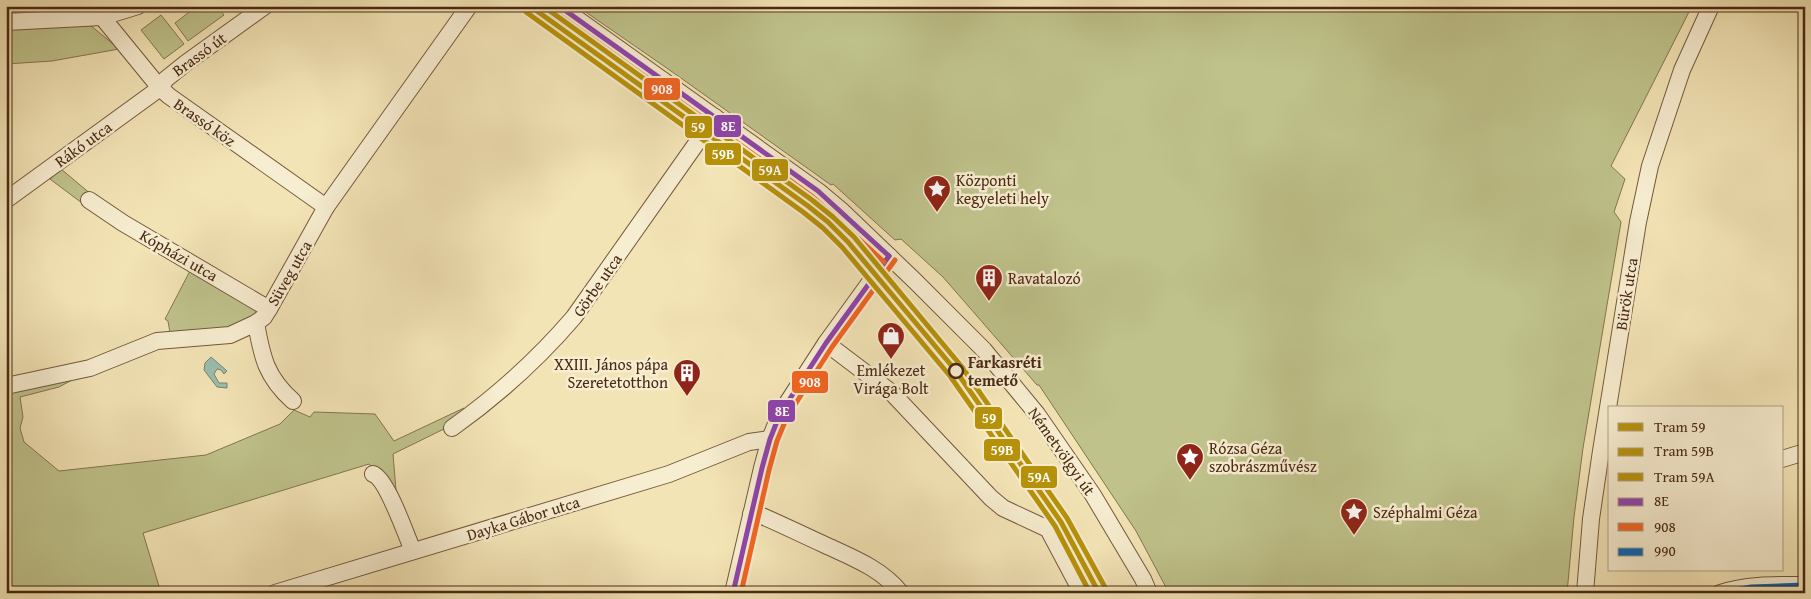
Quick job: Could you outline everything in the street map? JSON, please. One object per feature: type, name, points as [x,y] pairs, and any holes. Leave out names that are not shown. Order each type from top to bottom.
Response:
[{"type":"street","points":[[6,22],[102,17],[138,6]]},
{"type":"street","name":"Brassó út","points":[[160,88],[166,78],[265,6]]},
{"type":"street","name":"Süveg utca","points":[[6,386],[90,368],[157,340],[230,335],[256,323],[264,317],[326,208],[469,6]]},
{"type":"street","name":"Németvölgyi út","points":[[559,6],[818,191],[889,256],[984,350],[1037,414],[1093,495],[1143,579],[1149,593]]},
{"type":"street","name":"Bürök utca","points":[[1613,406],[1638,222],[1650,166],[1682,70],[1711,6]]},
{"type":"street","name":"Brassó köz","points":[[102,17],[160,88],[169,96],[326,208]]},
{"type":"street","name":"Rákó utca","points":[[6,200],[160,88]]},
{"type":"street","name":"Görbe utca","points":[[452,428],[503,389],[553,342],[600,282],[715,117]]},
{"type":"street","name":"Kópházi utca","points":[[89,200],[122,223],[269,309]]},
{"type":"street","points":[[733,593],[770,439],[780,414],[826,343],[889,256]]},
{"type":"street","points":[[256,323],[262,356],[270,373],[280,389],[293,401]]},
{"type":"street","points":[[826,343],[892,392],[991,498],[1003,508],[1048,529],[1082,593]]},
{"type":"street","name":"Dayka Gábor utca","points":[[275,593],[669,474],[749,442],[770,439]]},
{"type":"street","name":"Bürök utca","points":[[1585,593],[1591,519],[1605,462],[1608,440]]},
{"type":"street","points":[[1784,458],[1805,452]]},
{"type":"street","points":[[373,474],[378,476],[386,489],[413,551]]},
{"type":"street","points":[[751,514],[762,516],[879,571],[893,582],[901,593]]},
{"type":"street","points":[[1720,593],[1766,584],[1805,585]]},
{"type":"green space","points":[[197,6],[217,6],[224,15],[188,41],[175,23]]},
{"type":"green space","name":"Farkasréti temető","points":[[577,6],[1692,6],[1611,166],[1625,179],[1614,212],[1621,222],[1583,448],[1567,593],[1169,593],[1136,531],[1039,385],[943,277],[901,239],[895,240],[833,184],[831,185]]},
{"type":"green space","points":[[161,15],[184,44],[164,59],[141,30]]},
{"type":"green space","points":[[90,25],[119,49],[52,61],[6,64],[6,30]]},
{"type":"green space","points":[[61,169],[92,195],[86,206],[50,179]]},
{"type":"green space","points":[[191,269],[253,304],[256,311],[255,317],[242,327],[170,333],[168,321],[165,319]]},
{"type":"green space","points":[[74,379],[59,387],[20,397],[23,417],[20,428],[24,442],[59,471],[206,455],[280,424],[294,410],[310,417],[314,412],[375,414],[394,441],[464,408],[468,413],[450,426],[393,454],[397,502],[386,482],[369,464],[143,533],[161,593],[6,593],[6,391]]},
{"type":"shaded area","points":[[211,357],[227,371],[224,374],[221,370],[217,369],[214,374],[219,383],[227,383],[227,388],[217,387],[204,370],[205,363]]},
{"type":"tram line","name":"59","points":[[530,6],[808,206],[848,242],[956,371],[1061,522],[1099,593]]},
{"type":"tram line","name":"59A","points":[[543,6],[812,200],[854,237],[962,367],[1067,518],[1106,589]]},
{"type":"tram line","name":"59B","points":[[526,12],[803,212],[842,247],[950,376],[1055,526],[1090,593]]},
{"type":"transit line","name":"8E","points":[[559,6],[818,191],[889,256]]},
{"type":"transit line","name":"908","points":[[555,12],[813,197],[884,262]]},
{"type":"transit line","name":"8E","points":[[733,593],[762,468],[770,439],[780,414],[826,343],[889,256]]},
{"type":"transit line","name":"908","points":[[741,593],[769,470],[777,441],[787,417],[832,347],[895,260]]},
{"type":"transit line","name":"990","points":[[1721,593],[1751,587],[1805,585]]},
{"type":"place","name":"Központi kegyeleti hely","points":[[937,213]]},
{"type":"place","name":"Ravatalozó","points":[[989,302]]},
{"type":"place","name":"Emlékezet Virága Bolt","points":[[891,360]]},
{"type":"place","name":"Farkasréti temető","points":[[956,371]]},
{"type":"place","name":"XXIII. János pápa Szeretetotthon","points":[[687,397]]},
{"type":"place","name":"Rózsa Géza szobrászművész","points":[[1190,481]]},
{"type":"place","name":"Széphalmi Géza","points":[[1354,536]]}]
